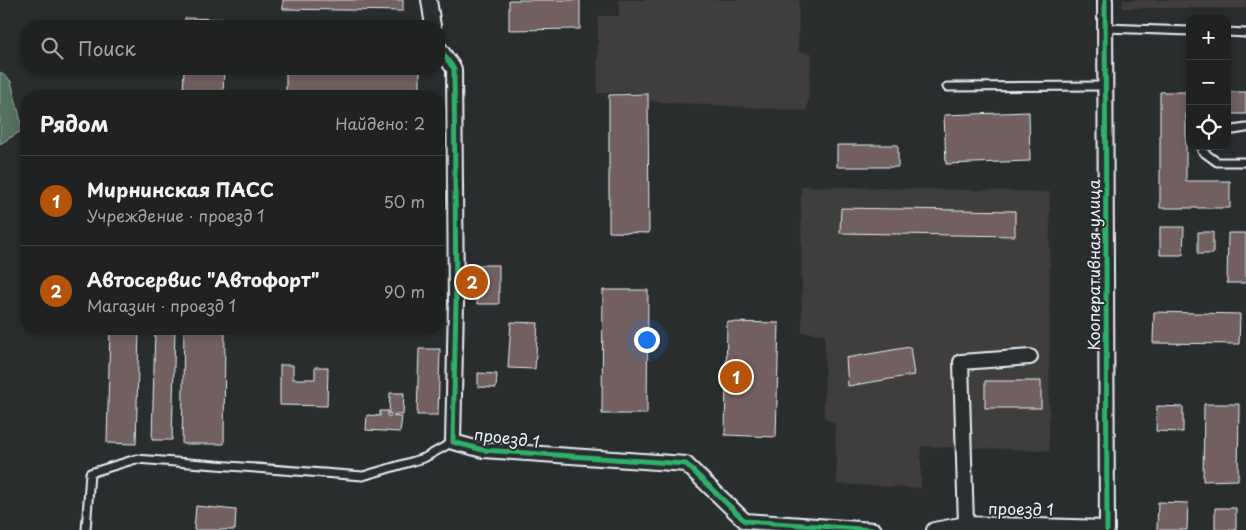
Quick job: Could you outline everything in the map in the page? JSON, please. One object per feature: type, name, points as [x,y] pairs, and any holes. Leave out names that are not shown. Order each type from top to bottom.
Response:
[{"type":"street","points":[[429,0],[431,20]]},
{"type":"street","name":"Кооперативная улица","points":[[1105,0],[1106,529]]},
{"type":"street","name":"проезд 1","points":[[445,56],[454,69],[456,302],[453,442],[483,450],[686,464],[745,521],[874,530]]},
{"type":"street","points":[[966,524],[961,362],[1030,357]]},
{"type":"street","name":"проезд 1","points":[[934,530],[966,524],[1106,529]]},
{"type":"lane","points":[[1105,28],[1186,31]]},
{"type":"lane","points":[[1231,32],[1246,32]]},
{"type":"lane","points":[[947,87],[1105,86]]},
{"type":"lane","points":[[1231,130],[1246,128]]},
{"type":"lane","points":[[1202,150],[1217,162],[1246,162]]},
{"type":"lane","points":[[86,530],[90,473],[136,459],[363,476],[424,458],[453,442]]},
{"type":"shaded area","points":[[619,0],[799,0],[798,52],[812,53],[807,111],[647,101],[640,98],[638,93],[597,93],[598,16],[619,16]]},
{"type":"shaded area","points":[[1123,0],[1246,0],[1246,8],[1122,8]]},
{"type":"shaded area","points":[[801,186],[1050,192],[1049,451],[921,446],[921,488],[837,484],[835,424],[824,417],[825,334],[802,332]]},
{"type":"green space","points":[[0,72],[11,81],[20,118],[20,132],[0,144]]},
{"type":"building","points":[[283,0],[403,0],[403,11],[283,9]]},
{"type":"building","points":[[509,0],[580,0],[580,29],[509,30]]},
{"type":"building","points":[[185,18],[225,19],[225,20],[185,20]]},
{"type":"building","points":[[184,75],[224,75],[223,90],[183,90]]},
{"type":"building","points":[[286,75],[420,75],[420,90],[286,90]]},
{"type":"building","points":[[1160,92],[1186,92],[1186,181],[1230,181],[1230,208],[1160,208]]},
{"type":"building","points":[[1231,92],[1246,92],[1246,114],[1231,114]]},
{"type":"building","points":[[648,94],[649,233],[609,232],[609,95]]},
{"type":"building","points":[[1029,112],[1030,161],[946,164],[944,115]]},
{"type":"building","points":[[837,145],[898,145],[898,167],[837,167]]},
{"type":"building","points":[[841,208],[1015,211],[1015,236],[840,233]]},
{"type":"building","points":[[1160,227],[1184,227],[1183,255],[1160,255]]},
{"type":"building","points":[[1198,232],[1213,232],[1213,254],[1198,254]]},
{"type":"building","points":[[1228,233],[1246,233],[1246,283],[1227,283]]},
{"type":"building","points":[[477,265],[499,265],[499,304],[477,304]]},
{"type":"building","points":[[603,290],[648,290],[647,414],[602,414]]},
{"type":"building","points":[[1154,312],[1240,314],[1239,344],[1153,343]]},
{"type":"building","points":[[511,322],[538,323],[535,369],[508,368]]},
{"type":"building","points":[[727,322],[779,323],[776,437],[725,435]]},
{"type":"building","points":[[110,335],[139,335],[136,444],[107,443]]},
{"type":"building","points":[[155,335],[175,335],[172,440],[152,440]]},
{"type":"building","points":[[184,335],[225,335],[224,444],[182,444]]},
{"type":"building","points":[[910,347],[914,375],[848,386],[846,358]]},
{"type":"building","points":[[419,349],[440,349],[438,415],[417,415]]},
{"type":"building","points":[[280,365],[293,365],[293,379],[315,379],[315,367],[328,367],[327,406],[280,405]]},
{"type":"building","points":[[478,373],[497,374],[496,388],[478,387]]},
{"type":"building","points":[[985,381],[1041,381],[1041,408],[985,408]]},
{"type":"building","points":[[390,393],[404,393],[403,415],[389,414]]},
{"type":"building","points":[[1204,404],[1239,404],[1238,480],[1203,481]]},
{"type":"building","points":[[1157,406],[1183,407],[1183,432],[1156,431]]},
{"type":"building","points":[[380,411],[388,411],[387,416],[402,417],[400,432],[366,430],[367,415],[380,416]]},
{"type":"building","points":[[1158,502],[1188,503],[1187,530],[1157,530]]},
{"type":"building","points":[[196,506],[236,510],[235,530],[194,530]]},
{"type":"building","points":[[1215,508],[1236,508],[1236,530],[1215,530]]},
{"type":"cycle path","points":[[1105,0],[1107,530]]},
{"type":"cycle path","points":[[445,56],[454,69],[456,302],[453,442],[483,450],[686,464],[745,521],[874,530]]},
{"type":"place","name":"Автосервис \"Автофорт\"","points":[[472,282]]},
{"type":"place","name":"Мирнинская ПАСС","points":[[736,377]]}]
